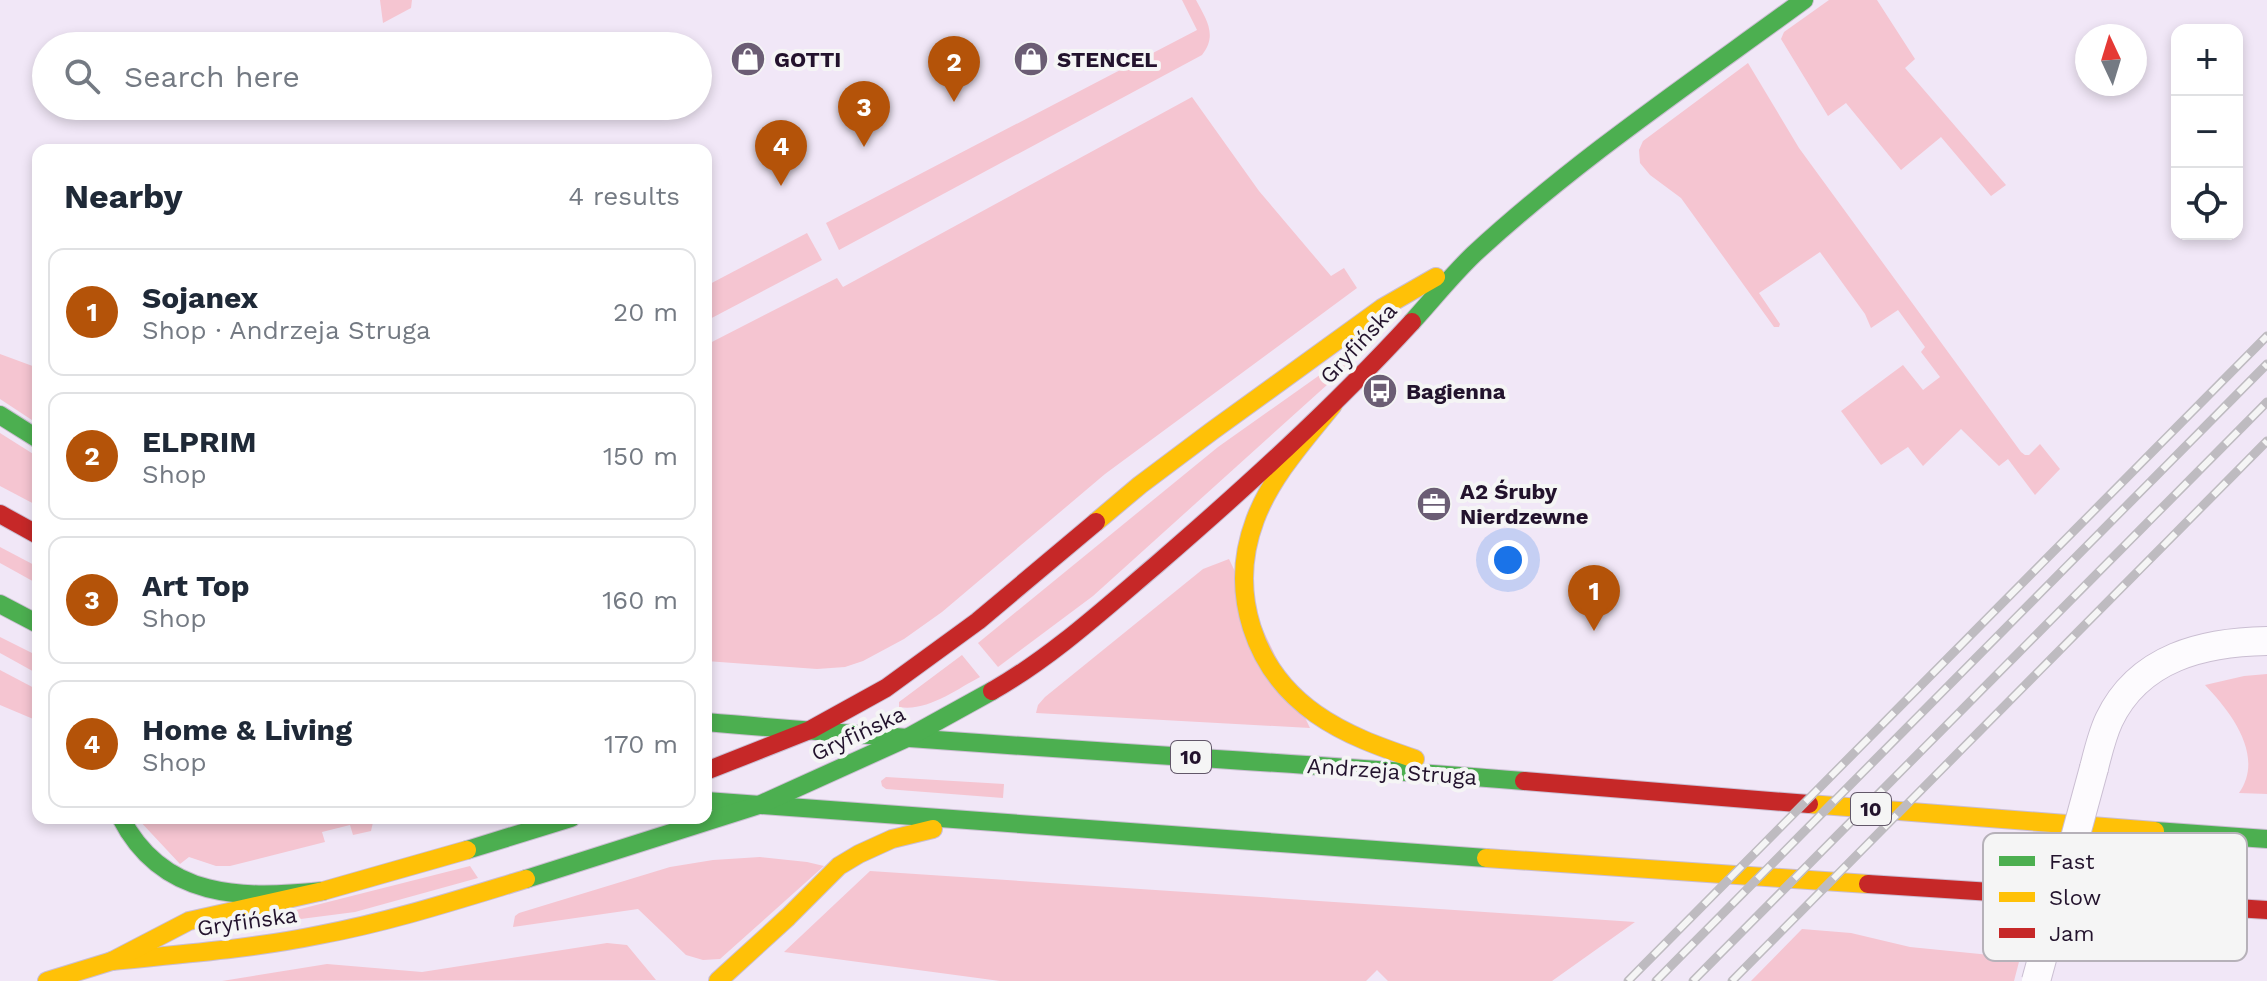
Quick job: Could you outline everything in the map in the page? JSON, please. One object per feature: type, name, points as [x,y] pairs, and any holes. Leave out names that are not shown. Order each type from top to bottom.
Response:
[{"type":"main road","name":"Gryfińska","points":[[712,820],[759,805],[907,738],[999,687],[1049,653],[1249,485],[1333,405],[1471,257],[1514,219],[1602,147],[1804,0]]},
{"type":"main road","name":"Gryfińska","points":[[712,769],[810,730],[886,688],[978,621],[1140,485],[1212,431],[1382,308],[1471,257]]},
{"type":"main road","points":[[1333,405],[1278,475],[1249,538],[1242,580],[1244,603],[1254,638],[1281,685],[1309,710],[1337,727],[1398,754],[1474,777]]},
{"type":"main road","points":[[0,415],[32,435]]},
{"type":"main road","points":[[0,514],[32,532]]},
{"type":"main road","points":[[0,604],[32,621]]},
{"type":"main road","name":"Andrzeja Struga","points":[[712,722],[1474,777],[2183,833]]},
{"type":"main road","points":[[712,801],[983,823],[1983,891]]},
{"type":"main road","points":[[718,981],[788,917],[829,874],[859,854],[892,839],[921,831],[983,823]]},
{"type":"main road","points":[[124,824],[136,844],[154,861],[177,878],[205,890],[248,896],[323,891]]},
{"type":"main road","name":"Gryfińska","points":[[47,981],[112,961],[189,921],[323,891],[551,824]]},
{"type":"main road","name":"Gryfińska","points":[[112,961],[225,950],[366,925],[590,860],[701,824]]},
{"type":"main road","name":"Andrzeja Struga","points":[[2247,838],[2267,839]]},
{"type":"main road","points":[[2247,909],[2267,910]]},
{"type":"street","points":[[2076,833],[2109,720],[2117,706],[2142,679],[2181,653],[2228,642],[2267,641]]},
{"type":"street","points":[[2036,981],[2041,961]]},
{"type":"shaded area","points":[[380,0],[412,0],[411,8],[383,23]]},
{"type":"shaded area","points":[[1182,0],[1196,0],[1207,20],[1209,41],[1202,55],[839,250],[826,223],[1197,30]]},
{"type":"shaded area","points":[[1829,0],[1877,0],[1915,59],[1905,68],[2006,185],[1991,196],[1941,137],[1901,170],[1846,103],[1828,116],[1781,39],[1784,32]]},
{"type":"shaded area","points":[[1748,63],[1799,148],[2021,452],[2029,455],[2040,444],[2060,469],[2035,495],[2008,459],[1999,466],[1961,429],[1923,466],[1908,447],[1881,465],[1841,411],[1903,365],[1923,390],[1940,377],[1921,352],[1925,347],[1898,310],[1871,328],[1865,314],[1820,252],[1759,293],[1780,324],[1774,327],[1681,198],[1650,175],[1640,163],[1639,150],[1643,141]]},
{"type":"shaded area","points":[[1192,97],[1259,191],[1331,276],[1344,268],[1357,288],[1105,474],[942,612],[904,639],[845,667],[817,669],[712,661],[712,342],[837,278],[843,287]]},
{"type":"shaded area","points":[[807,233],[822,260],[712,318],[712,283]]},
{"type":"shaded area","points":[[1355,350],[1359,352],[1338,375],[1093,596],[998,667],[978,643],[1218,447]]},
{"type":"shaded area","points":[[0,354],[32,366],[32,420],[0,399]]},
{"type":"shaded area","points":[[0,433],[32,453],[32,503],[0,486]]},
{"type":"shaded area","points":[[0,547],[32,564],[32,581],[0,563]]},
{"type":"shaded area","points":[[1229,559],[1310,728],[1036,713],[1045,697],[1203,569]]},
{"type":"shaded area","points":[[0,637],[32,653],[32,671],[0,653]]},
{"type":"shaded area","points":[[962,655],[980,677],[931,703],[899,707],[899,702]]},
{"type":"shaded area","points":[[0,670],[32,687],[32,718],[0,705]]},
{"type":"shaded area","points":[[2267,674],[2267,794],[2239,793],[2246,779],[2247,750],[2234,721],[2205,685]]},
{"type":"shaded area","points":[[886,777],[1004,784],[1003,798],[886,789],[881,781]]},
{"type":"shaded area","points":[[143,824],[373,824],[371,831],[353,835],[350,825],[322,832],[325,842],[230,866],[216,866],[189,857],[180,864]]},
{"type":"shaded area","points":[[760,857],[824,866],[720,959],[703,960],[686,955],[638,909],[513,927],[515,916],[519,913],[670,867]]},
{"type":"shaded area","points":[[470,866],[478,878],[355,912],[222,929]]},
{"type":"shaded area","points":[[870,871],[1635,922],[1552,981],[1388,981],[1377,970],[1366,981],[1000,981],[784,952]]},
{"type":"shaded area","points":[[1802,929],[1851,933],[1910,947],[1983,954],[1983,961],[2019,961],[2014,981],[1751,981]]},
{"type":"shaded area","points":[[607,943],[627,945],[656,980],[222,981],[327,964],[422,972]]},
{"type":"railway","points":[[1628,981],[2267,336]]},
{"type":"railway","points":[[1656,981],[2267,364]]},
{"type":"railway","points":[[1693,981],[2267,402]]},
{"type":"railway","points":[[1732,981],[2267,441]]},
{"type":"traffic: fast","points":[[1412,322],[1474,254],[1553,186],[1635,122],[1804,0]]},
{"type":"traffic: fast","points":[[0,415],[32,435]]},
{"type":"traffic: fast","points":[[0,604],[32,621]]},
{"type":"traffic: fast","points":[[712,820],[759,805],[907,738],[992,691]]},
{"type":"traffic: fast","points":[[712,722],[1524,781]]},
{"type":"traffic: fast","points":[[712,801],[1486,858]]},
{"type":"traffic: fast","points":[[125,824],[138,845],[159,865],[182,879],[208,888],[264,894],[323,891]]},
{"type":"traffic: fast","points":[[467,850],[552,824]]},
{"type":"traffic: fast","points":[[526,879],[699,824]]},
{"type":"traffic: fast","points":[[2155,831],[2183,833]]},
{"type":"traffic: fast","points":[[2247,838],[2267,839]]},
{"type":"traffic: slow","points":[[1096,522],[1212,431],[1382,308],[1436,277]]},
{"type":"traffic: slow","points":[[1333,405],[1279,474],[1255,520],[1247,547],[1244,574],[1252,628],[1276,675],[1294,696],[1316,714],[1351,734],[1415,759]]},
{"type":"traffic: slow","points":[[1809,804],[2155,831]]},
{"type":"traffic: slow","points":[[718,981],[839,866],[892,839],[933,829]]},
{"type":"traffic: slow","points":[[47,981],[112,961],[189,921],[323,891],[467,850]]},
{"type":"traffic: slow","points":[[1486,858],[1868,884]]},
{"type":"traffic: slow","points":[[112,961],[242,948],[345,930],[526,879]]},
{"type":"traffic: jam","points":[[992,691],[1077,632],[1189,536],[1319,417],[1412,322]]},
{"type":"traffic: jam","points":[[0,514],[32,532]]},
{"type":"traffic: jam","points":[[712,769],[810,730],[886,688],[978,621],[1096,522]]},
{"type":"traffic: jam","points":[[1524,781],[1809,804]]},
{"type":"traffic: jam","points":[[1868,884],[1983,891]]},
{"type":"traffic: jam","points":[[2247,909],[2267,910]]},
{"type":"place","name":"GOTTI","points":[[748,59]]},
{"type":"place","name":"STENCEL","points":[[1031,59]]},
{"type":"place","name":"ELPRIM","points":[[954,102]]},
{"type":"place","name":"Art Top","points":[[864,147]]},
{"type":"place","name":"Home & Living","points":[[781,186]]},
{"type":"place","name":"Bagienna","points":[[1380,391]]},
{"type":"place","name":"A2 Śruby Nierdzewne","points":[[1434,504]]},
{"type":"place","name":"Sojanex","points":[[1594,631]]}]
